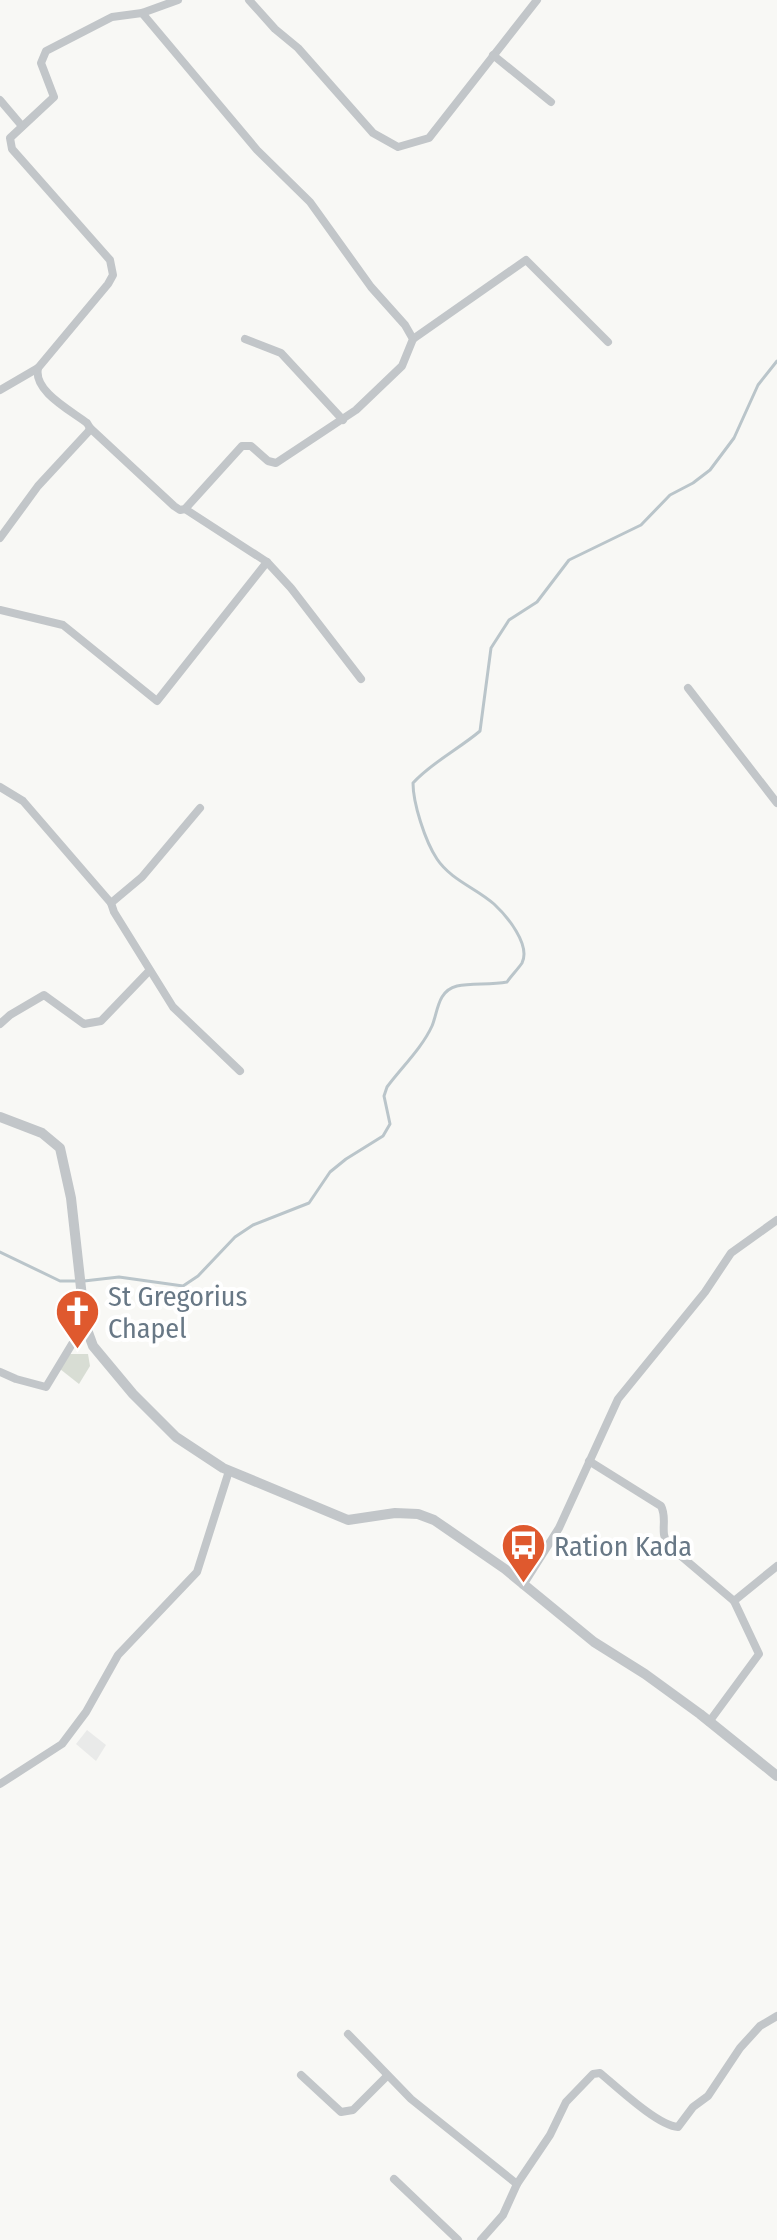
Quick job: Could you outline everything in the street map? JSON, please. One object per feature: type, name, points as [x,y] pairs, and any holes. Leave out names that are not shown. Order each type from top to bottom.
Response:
[{"type":"street","points":[[0,390],[38,368],[108,284],[113,270],[110,260],[12,149],[10,138],[54,97],[41,63],[46,51],[112,17],[142,13],[178,0]]},
{"type":"street","points":[[249,0],[275,29],[298,48],[373,133],[398,147],[429,138],[537,0]]},
{"type":"street","points":[[142,13],[257,150],[310,202],[413,339]]},
{"type":"street","points":[[493,55],[551,102]]},
{"type":"street","points":[[0,100],[22,126]]},
{"type":"street","points":[[185,509],[242,446],[251,446],[268,461],[276,463],[343,420],[402,366],[413,339],[526,260],[608,342]]},
{"type":"street","points":[[245,339],[281,353],[343,420]]},
{"type":"street","points":[[38,368],[36,376],[40,385],[174,506],[185,509],[267,562],[291,588],[361,679]]},
{"type":"street","points":[[0,538],[18,511],[90,428]]},
{"type":"street","points":[[0,610],[63,625],[157,701],[267,562]]},
{"type":"street","points":[[688,688],[777,803]]},
{"type":"street","points":[[0,787],[23,801],[111,903],[173,1007],[240,1071]]},
{"type":"street","points":[[111,903],[142,877],[200,808]]},
{"type":"street","points":[[0,1024],[44,995],[84,1024],[101,1021],[149,971]]},
{"type":"street","points":[[0,1117],[42,1133],[60,1148],[71,1198],[83,1305],[93,1346],[103,1362],[176,1437],[229,1471],[348,1520],[395,1513],[418,1514],[434,1520],[505,1569],[594,1642],[645,1674],[777,1776]]},
{"type":"street","points":[[523,1585],[559,1528],[618,1399],[705,1292],[731,1253],[777,1220]]},
{"type":"street","points":[[0,1372],[46,1387],[72,1344],[88,1333]]},
{"type":"street","points":[[589,1461],[661,1506],[664,1512],[663,1534],[668,1545],[734,1601],[759,1654],[709,1722]]},
{"type":"street","points":[[0,1784],[62,1744],[86,1712],[118,1655],[197,1572],[229,1471]]},
{"type":"street","points":[[734,1601],[775,1571]]},
{"type":"street","points":[[481,2240],[503,2215],[517,2184],[550,2135],[566,2102],[593,2074],[600,2073],[654,2116],[672,2127],[678,2127],[693,2107],[708,2096],[740,2048],[760,2026],[777,2016]]},
{"type":"street","points":[[348,2034],[411,2099],[517,2184]]},
{"type":"street","points":[[301,2075],[341,2112],[353,2110],[387,2076]]},
{"type":"street","points":[[394,2179],[458,2240]]},
{"type":"shaded area","points":[[70,1354],[88,1354],[90,1366],[79,1384],[60,1369]]},
{"type":"shaded area","points":[[87,1730],[106,1745],[96,1761],[76,1744]]},
{"type":"waterway","points":[[84,1281],[119,1277],[183,1286],[198,1276],[235,1237],[253,1225],[309,1203],[330,1172],[383,1136],[390,1124],[384,1096],[387,1087],[428,1034],[446,992],[457,986],[507,982],[522,963],[521,940],[505,916],[487,898],[449,873],[437,859],[420,822],[413,783],[480,731],[491,648],[509,620],[537,602],[569,560],[641,525],[670,495],[710,470],[734,438],[758,385],[777,361]]},
{"type":"waterway","points":[[0,1252],[60,1281],[77,1281]]},
{"type":"place","name":"St Gregorius Chapel","points":[[77,1351]]},
{"type":"place","name":"Ration Kada","points":[[523,1585]]}]
